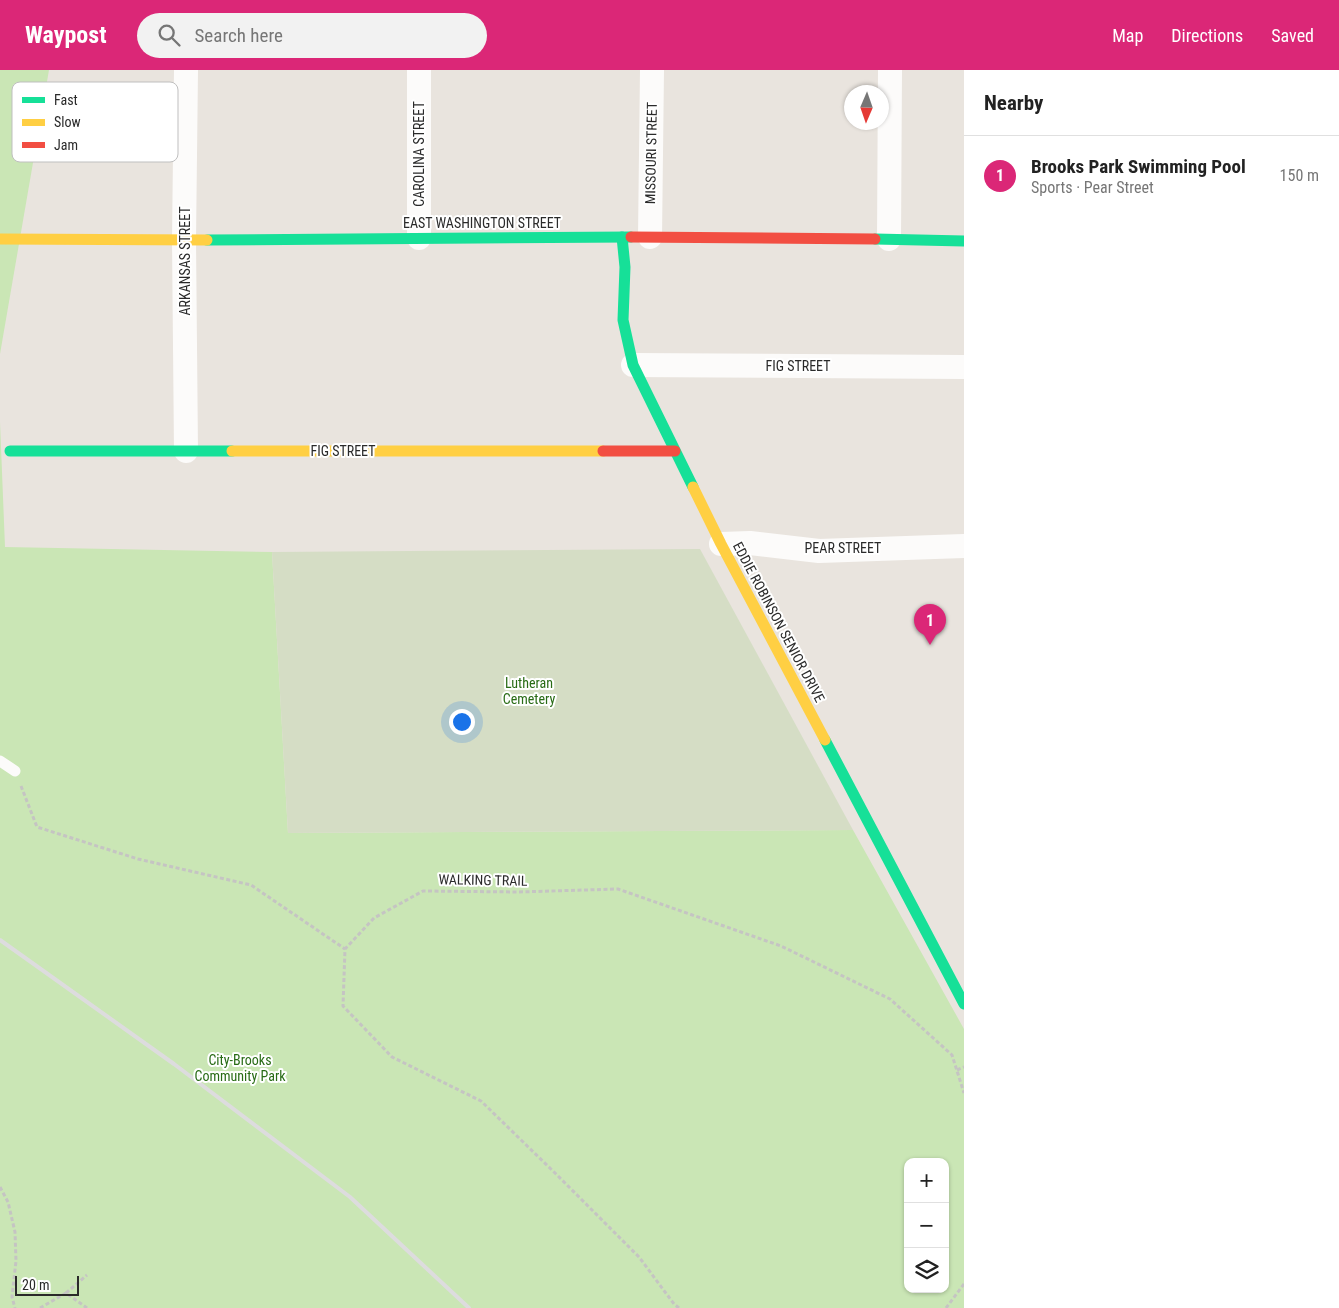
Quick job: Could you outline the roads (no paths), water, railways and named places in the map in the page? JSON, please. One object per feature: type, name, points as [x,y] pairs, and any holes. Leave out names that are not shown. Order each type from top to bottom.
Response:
[{"type":"street","name":"ARKANSAS STREET","points":[[186,70],[184,240],[186,451]]},
{"type":"street","name":"CAROLINA STREET","points":[[419,238],[420,70]]},
{"type":"street","name":"MISSOURI STREET","points":[[650,237],[652,70]]},
{"type":"street","points":[[889,239],[890,70]]},
{"type":"street","name":"EDDIE ROBINSON SENIOR DRIVE","points":[[622,237],[625,268],[623,320],[633,365],[721,544],[964,1004]]},
{"type":"street","name":"EAST WASHINGTON STREET","points":[[0,239],[184,240],[650,237],[964,241]]},
{"type":"street","name":"FIG STREET","points":[[633,365],[964,367]]},
{"type":"street","name":"FIG STREET","points":[[10,451],[675,451]]},
{"type":"street","name":"PEAR STREET","points":[[721,544],[750,543],[819,551],[964,546]]},
{"type":"lane","points":[[0,761],[15,771]]},
{"type":"railway","points":[[0,940],[174,1064],[350,1197],[469,1308]]},
{"type":"place","name":"Brooks Park Swimming Pool","points":[[930,645]]},
{"type":"park label","name":"Lutheran Cemetery","points":[[529,692]]},
{"type":"park label","name":"City-Brooks Community Park","points":[[240,1068]]}]
